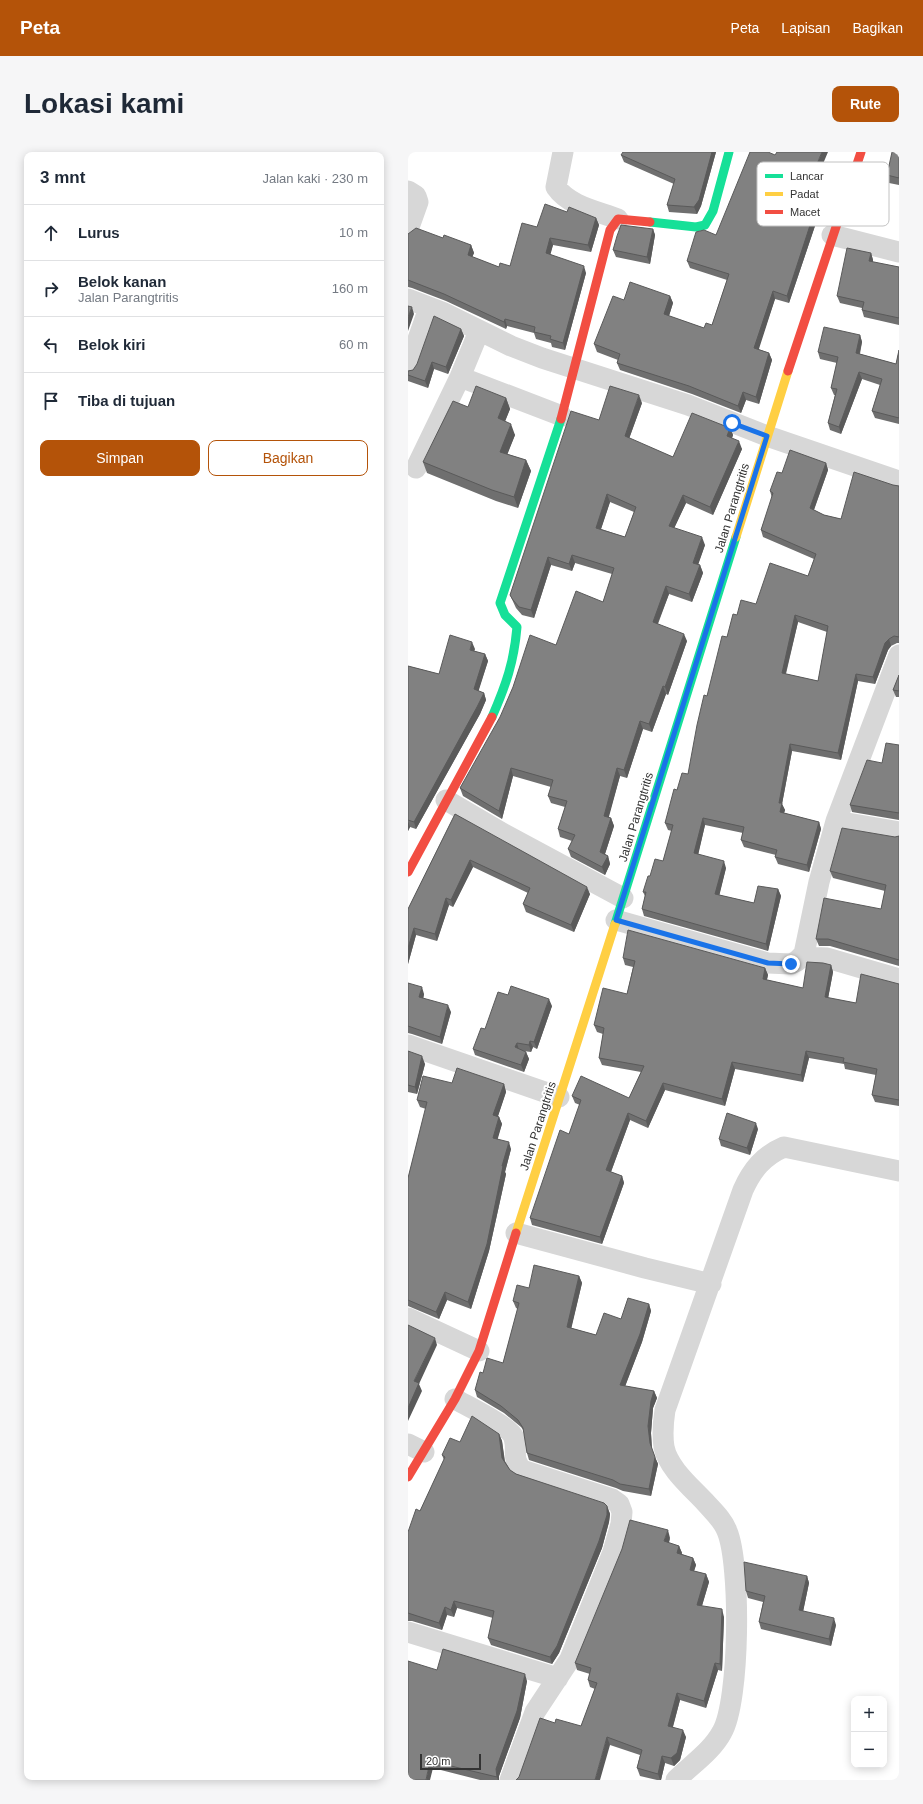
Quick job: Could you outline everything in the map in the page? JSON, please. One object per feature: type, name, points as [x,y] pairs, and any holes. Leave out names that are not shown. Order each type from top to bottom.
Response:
[{"type":"main road","points":[[408,872],[491,720],[504,690],[515,653],[517,627],[505,615],[500,603],[562,416],[573,368],[584,334],[610,230],[618,219],[696,227],[705,225],[713,211],[730,152]]},
{"type":"main road","name":"Jalan Parangtritis","points":[[858,162],[861,152]]},
{"type":"main road","name":"Jalan Parangtritis","points":[[408,1478],[416,1448],[455,1399],[479,1351],[623,898],[767,436],[835,226]]},
{"type":"street","points":[[562,152],[556,187],[561,193],[571,201],[618,219]]},
{"type":"street","points":[[408,191],[416,196],[418,202],[408,230]]},
{"type":"street","points":[[832,235],[899,252]]},
{"type":"street","points":[[408,299],[510,346],[688,405],[767,436],[899,481]]},
{"type":"street","points":[[408,367],[429,308]]},
{"type":"street","points":[[416,468],[460,377],[479,331]]},
{"type":"street","points":[[460,377],[562,416]]},
{"type":"street","points":[[802,957],[807,945],[819,882],[836,821],[890,705],[899,655]]},
{"type":"street","points":[[446,800],[504,834],[623,898]]},
{"type":"street","points":[[836,821],[899,832]]},
{"type":"street","points":[[616,920],[768,963],[791,964],[802,957],[827,958],[899,978]]},
{"type":"street","points":[[408,1045],[559,1098]]},
{"type":"street","points":[[676,1780],[708,1749],[726,1725],[733,1690],[735,1669],[735,1566],[732,1546],[727,1530],[715,1512],[672,1464],[664,1449],[662,1431],[665,1410],[669,1397],[711,1284],[743,1190],[758,1164],[774,1152],[784,1147],[899,1170]]},
{"type":"street","points":[[516,1233],[645,1268],[711,1284]]},
{"type":"street","points":[[408,1318],[479,1351]]},
{"type":"street","points":[[455,1399],[511,1433],[514,1439],[515,1460],[522,1470],[612,1499],[619,1504],[622,1512],[621,1524],[606,1572],[570,1659],[558,1678],[543,1697],[535,1712],[510,1780]]},
{"type":"street","points":[[408,1632],[558,1678]]},
{"type":"building","points":[[623,152],[712,152],[699,200],[694,207],[667,205],[675,179],[621,155]]},
{"type":"building","points":[[750,152],[768,152],[775,155],[777,152],[822,152],[818,162],[757,162],[757,226],[810,226],[787,296],[773,291],[754,348],[769,353],[756,397],[743,392],[738,406],[689,386],[617,363],[620,354],[594,344],[613,296],[624,300],[630,282],[670,296],[664,314],[704,328],[706,323],[712,325],[729,274],[687,261],[696,232],[704,230],[716,235]]},
{"type":"building","points":[[892,152],[899,152],[899,178],[889,176],[889,166]]},
{"type":"building","points":[[545,204],[567,212],[569,207],[596,218],[588,245],[550,238],[546,253],[584,266],[563,343],[550,339],[551,336],[534,332],[535,327],[505,319],[504,322],[444,294],[408,280],[408,234],[416,228],[443,238],[444,235],[471,245],[468,255],[499,267],[500,263],[510,266],[522,223],[537,227]]},
{"type":"building","points":[[621,225],[653,229],[647,257],[613,250]]},
{"type":"building","points":[[847,248],[871,253],[869,261],[899,267],[899,318],[862,310],[864,302],[837,296]]},
{"type":"building","points":[[408,306],[412,307],[408,317]]},
{"type":"building","points":[[434,316],[461,329],[446,367],[432,362],[425,381],[408,375],[408,371],[413,370],[417,364]]},
{"type":"building","points":[[824,327],[860,335],[856,353],[896,364],[899,350],[899,418],[872,411],[882,379],[859,372],[839,427],[828,423],[837,389],[831,388],[838,357],[818,352]]},
{"type":"building","points":[[476,386],[506,398],[498,418],[511,424],[500,452],[526,460],[514,497],[492,490],[423,462],[453,401],[468,407]]},
{"type":"building","points":[[610,386],[639,395],[625,436],[673,457],[692,413],[730,428],[727,436],[739,441],[710,507],[683,495],[669,526],[702,537],[693,563],[700,565],[689,594],[666,586],[653,622],[684,634],[665,687],[663,686],[649,724],[640,721],[624,770],[617,768],[604,816],[611,818],[600,852],[608,856],[602,867],[568,849],[575,835],[558,829],[567,801],[548,796],[553,780],[511,768],[499,811],[460,788],[500,717],[513,687],[530,635],[556,645],[576,591],[603,602],[614,568],[572,555],[569,564],[548,557],[531,610],[519,607],[510,595],[571,411],[599,420]],"holes":[[[607,494],[636,507],[625,537],[596,528]]]},
{"type":"building","points":[[790,450],[826,463],[810,508],[824,515],[841,519],[854,472],[899,486],[899,637],[894,636],[885,643],[873,677],[856,674],[838,753],[790,744],[779,803],[782,803],[780,812],[819,822],[807,865],[775,857],[777,850],[741,840],[744,827],[703,818],[694,853],[724,861],[715,894],[754,903],[758,886],[778,889],[766,944],[642,909],[646,892],[643,892],[655,859],[663,861],[673,825],[665,823],[674,789],[677,790],[682,773],[688,774],[704,695],[707,696],[722,636],[727,637],[733,614],[737,615],[741,600],[756,604],[770,563],[808,576],[816,554],[761,530],[773,493],[770,491],[777,472],[782,473]],"holes":[[[795,615],[828,626],[818,681],[782,673]]]},
{"type":"building","points":[[450,635],[472,642],[470,650],[485,654],[474,689],[484,693],[414,822],[408,820],[408,666],[439,674]]},
{"type":"building","points":[[899,675],[899,691],[893,690]]},
{"type":"building","points":[[886,743],[899,745],[899,813],[850,805],[867,760],[882,763]]},
{"type":"building","points":[[455,814],[587,887],[571,925],[523,904],[530,888],[470,860],[451,900],[446,898],[435,934],[414,928],[408,948],[408,909]]},
{"type":"building","points":[[842,828],[895,837],[899,836],[899,960],[828,939],[816,939],[824,898],[881,909],[886,885],[830,871]]},
{"type":"building","points":[[628,930],[765,968],[763,979],[803,988],[807,962],[831,965],[825,997],[856,1003],[861,974],[899,984],[899,1100],[872,1095],[877,1069],[843,1062],[844,1058],[806,1051],[801,1075],[732,1062],[722,1099],[663,1083],[646,1121],[628,1113],[606,1170],[622,1176],[600,1237],[530,1218],[560,1130],[569,1134],[581,1100],[572,1096],[581,1076],[629,1098],[644,1066],[599,1058],[604,1028],[594,1025],[603,988],[627,994],[635,961],[623,958]]},
{"type":"building","points":[[408,983],[422,987],[419,997],[448,1005],[440,1037],[408,1026]]},
{"type":"building","points":[[511,986],[549,999],[534,1042],[530,1041],[529,1045],[517,1043],[515,1047],[526,1052],[521,1065],[473,1049],[481,1028],[485,1029],[498,992],[508,995]]},
{"type":"building","points":[[408,1051],[422,1056],[415,1087],[408,1085]]},
{"type":"building","points":[[457,1068],[504,1084],[493,1115],[499,1117],[493,1138],[509,1142],[502,1166],[487,1244],[468,1302],[445,1292],[436,1312],[408,1300],[408,1178],[427,1102],[417,1100],[423,1076],[452,1083]]},
{"type":"building","points":[[727,1113],[756,1123],[747,1148],[719,1139]]},
{"type":"building","points":[[534,1265],[579,1276],[567,1327],[596,1335],[604,1313],[621,1319],[628,1298],[649,1304],[640,1334],[620,1385],[654,1391],[651,1401],[648,1426],[650,1443],[655,1457],[649,1489],[620,1484],[613,1480],[527,1453],[523,1428],[518,1420],[501,1406],[475,1390],[480,1372],[483,1373],[487,1358],[503,1363],[519,1303],[513,1301],[517,1285],[529,1288]]},
{"type":"building","points":[[408,1325],[435,1338],[414,1381],[419,1383],[408,1408]]},
{"type":"building","points":[[472,1416],[499,1434],[502,1458],[510,1470],[516,1474],[604,1503],[607,1506],[607,1515],[599,1541],[557,1646],[550,1657],[488,1638],[494,1611],[454,1601],[451,1610],[445,1607],[439,1623],[408,1613],[408,1532],[416,1509],[420,1511],[445,1457],[442,1455],[450,1438],[460,1442]]},
{"type":"building","points":[[630,1520],[668,1530],[664,1541],[679,1546],[677,1553],[693,1558],[690,1570],[706,1574],[697,1605],[722,1609],[720,1664],[715,1663],[704,1701],[677,1693],[668,1726],[683,1730],[677,1753],[671,1758],[662,1756],[658,1774],[637,1768],[642,1750],[607,1737],[595,1780],[516,1780],[519,1777],[540,1718],[555,1723],[556,1719],[581,1726],[597,1683],[588,1680],[591,1668],[575,1663],[622,1549]]},
{"type":"building","points":[[744,1562],[807,1576],[799,1610],[834,1618],[829,1639],[759,1622],[765,1596],[746,1591]]},
{"type":"building","points":[[443,1649],[525,1674],[517,1711],[496,1769],[497,1777],[430,1761],[426,1780],[408,1780],[408,1661],[437,1670]]},
{"type":"traffic: fast","points":[[650,222],[696,227],[705,225],[713,211],[729,152]]},
{"type":"traffic: fast","points":[[492,717],[509,673],[517,627],[505,615],[500,603],[561,419]]},
{"type":"traffic: fast","points":[[615,924],[736,537]]},
{"type":"traffic: slow","points":[[736,537],[788,371]]},
{"type":"traffic: slow","points":[[516,1233],[615,924]]},
{"type":"traffic: jam","points":[[858,162],[861,152]]},
{"type":"traffic: jam","points":[[561,419],[610,230],[618,219],[650,222]]},
{"type":"traffic: jam","points":[[788,371],[836,226]]},
{"type":"traffic: jam","points":[[408,872],[492,717]]},
{"type":"traffic: jam","points":[[408,1477],[455,1399],[479,1351],[516,1233]]},
{"type":"route","points":[[732,423],[767,436],[616,920],[768,963],[781,965],[791,964]]}]
